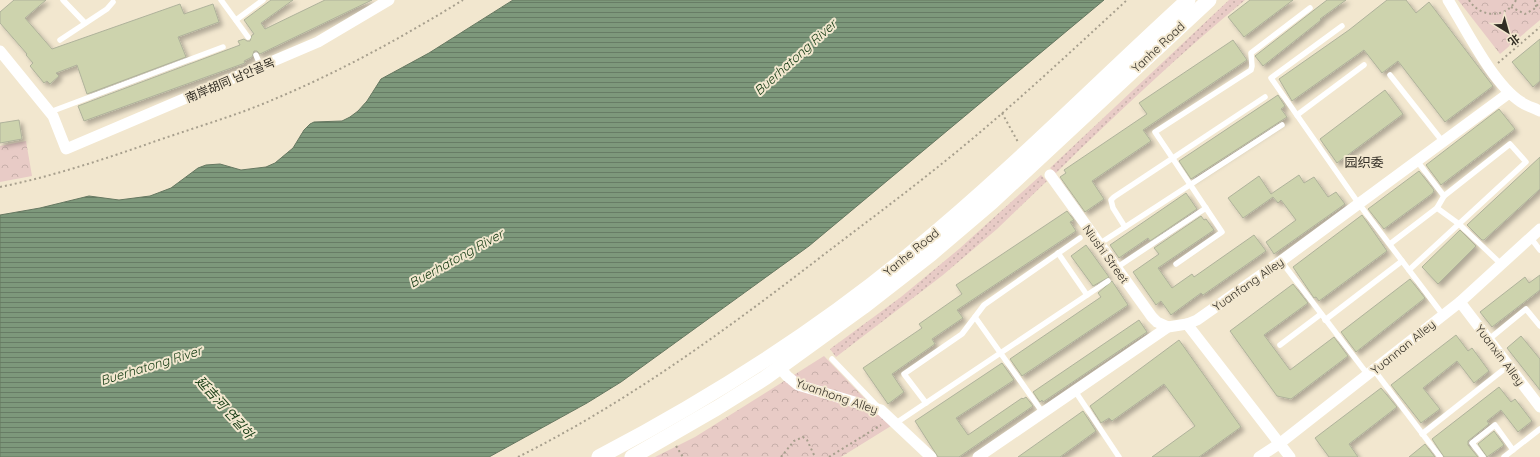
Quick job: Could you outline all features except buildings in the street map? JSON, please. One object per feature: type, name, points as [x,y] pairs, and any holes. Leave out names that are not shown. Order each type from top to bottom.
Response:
[{"type":"main road","name":"Yanhe Road","points":[[599,457],[704,399],[753,368],[845,304],[915,250],[1027,152],[1188,0]]},
{"type":"main road","name":"Yanhe Road","points":[[632,457],[717,408],[779,367],[863,307],[975,217],[1209,0]]},
{"type":"street","name":"南岸胡同 남안골목","points":[[50,112],[66,149],[318,42],[389,0]]},
{"type":"street","points":[[1448,0],[1491,69],[1509,93],[1521,102],[1539,110]]},
{"type":"street","points":[[0,51],[50,112]]},
{"type":"street","name":"Yuanfang Alley","points":[[978,457],[1168,326],[1188,324],[1197,320],[1281,261],[1509,93]]},
{"type":"street","name":"Niushi Street","points":[[1050,175],[1152,317],[1157,322],[1168,326]]},
{"type":"street","name":"Yuannan Alley","points":[[1259,457],[1279,444],[1460,302],[1540,228]]},
{"type":"street","name":"Yuanxin Alley","points":[[1460,302],[1540,407]]},
{"type":"street","points":[[1188,324],[1290,457]]},
{"type":"street","name":"Yuanhong Alley","points":[[779,367],[798,385],[882,410],[931,457]]},
{"type":"lane","points":[[63,0],[85,23]]},
{"type":"lane","points":[[221,0],[248,37]]},
{"type":"lane","points":[[236,20],[263,0]]},
{"type":"lane","points":[[60,40],[107,9],[113,2]]},
{"type":"lane","points":[[1176,264],[1222,232],[1155,132],[1250,70],[1252,66],[1251,53],[1310,8]]},
{"type":"lane","points":[[1342,26],[1271,78],[1359,204],[1443,315]]},
{"type":"lane","points":[[50,112],[223,47]]},
{"type":"lane","points":[[256,56],[261,67]]},
{"type":"lane","points":[[1297,115],[1364,65]]},
{"type":"lane","points":[[1390,75],[1443,142]]},
{"type":"lane","points":[[1125,227],[1113,208],[1111,200],[1265,97]]},
{"type":"lane","points":[[1099,244],[1282,125]]},
{"type":"lane","points":[[1390,244],[1438,208],[1444,196],[1510,144],[1526,162],[1409,270]]},
{"type":"lane","points":[[1417,161],[1444,196]]},
{"type":"lane","points":[[1116,268],[1206,208]]},
{"type":"lane","points":[[1438,208],[1502,264]]},
{"type":"lane","points":[[1530,237],[1540,250]]},
{"type":"lane","points":[[926,403],[904,374],[962,334],[984,305],[1080,238]]},
{"type":"lane","points":[[1058,253],[1087,295]]},
{"type":"lane","points":[[1281,261],[1325,320],[1440,457]]},
{"type":"lane","points":[[1325,320],[1402,261]]},
{"type":"lane","points":[[893,421],[926,403],[1108,281]]},
{"type":"lane","points":[[1488,340],[1526,309],[1540,326]]},
{"type":"lane","points":[[1280,345],[1321,314]]},
{"type":"lane","points":[[974,317],[1043,413]]},
{"type":"lane","points":[[832,359],[882,410]]},
{"type":"lane","points":[[1422,434],[1508,366]]},
{"type":"lane","points":[[1075,391],[1120,457]]},
{"type":"lane","points":[[1483,457],[1472,443],[1495,426],[1514,450]]},
{"type":"lane","points":[[1504,457],[1540,429]]},
{"type":"path","points":[[0,186],[38,179],[80,168],[243,112],[375,52],[463,0]]},
{"type":"path","points":[[518,457],[558,437],[624,399],[749,312],[935,170],[1002,113],[1127,0]]},
{"type":"path","points":[[1469,0],[1475,7],[1493,15],[1501,14],[1511,7],[1516,0]]},
{"type":"path","points":[[1535,0],[1536,6]]},
{"type":"path","points":[[1511,7],[1524,14],[1540,2]]},
{"type":"path","points":[[1536,6],[1540,8]]},
{"type":"path","points":[[1491,69],[1540,27]]},
{"type":"path","points":[[1002,113],[1019,143]]},
{"type":"path","points":[[829,457],[893,421]]},
{"type":"path","points":[[781,457],[794,441],[804,437],[815,457]]},
{"type":"path","points":[[675,444],[683,457]]},
{"type":"green space","points":[[1229,0],[1245,0],[1196,42],[1102,128],[1056,173],[1050,168]]},
{"type":"green space","points":[[1458,0],[1540,0],[1540,20],[1500,54]]},
{"type":"green space","points":[[26,141],[32,176],[0,182],[0,146]]},
{"type":"green space","points":[[1041,175],[1047,181],[997,229],[943,275],[836,357],[830,349],[901,297],[959,249]]},
{"type":"green space","points":[[824,356],[891,426],[841,457],[655,457],[695,437]]},
{"type":"water","points":[[513,0],[1104,0],[809,246],[621,382],[587,403],[489,457],[0,457],[0,215],[40,208],[89,196],[119,200],[150,196],[171,188],[198,168],[206,165],[220,164],[241,170],[266,167],[275,163],[293,148],[304,130],[310,124],[314,122],[342,121],[350,117],[367,101],[381,79],[429,53]]},
{"type":"district","name":"园织委","points":[[1364,162]]},
{"type":"water label","name":"Buerhatong River","points":[[795,57]]},
{"type":"water label","name":"Buerhatong River","points":[[456,258]]},
{"type":"water label","name":"Buerhatong River","points":[[151,365]]},
{"type":"water label","name":"延吉河 연길하","points":[[225,407]]}]
